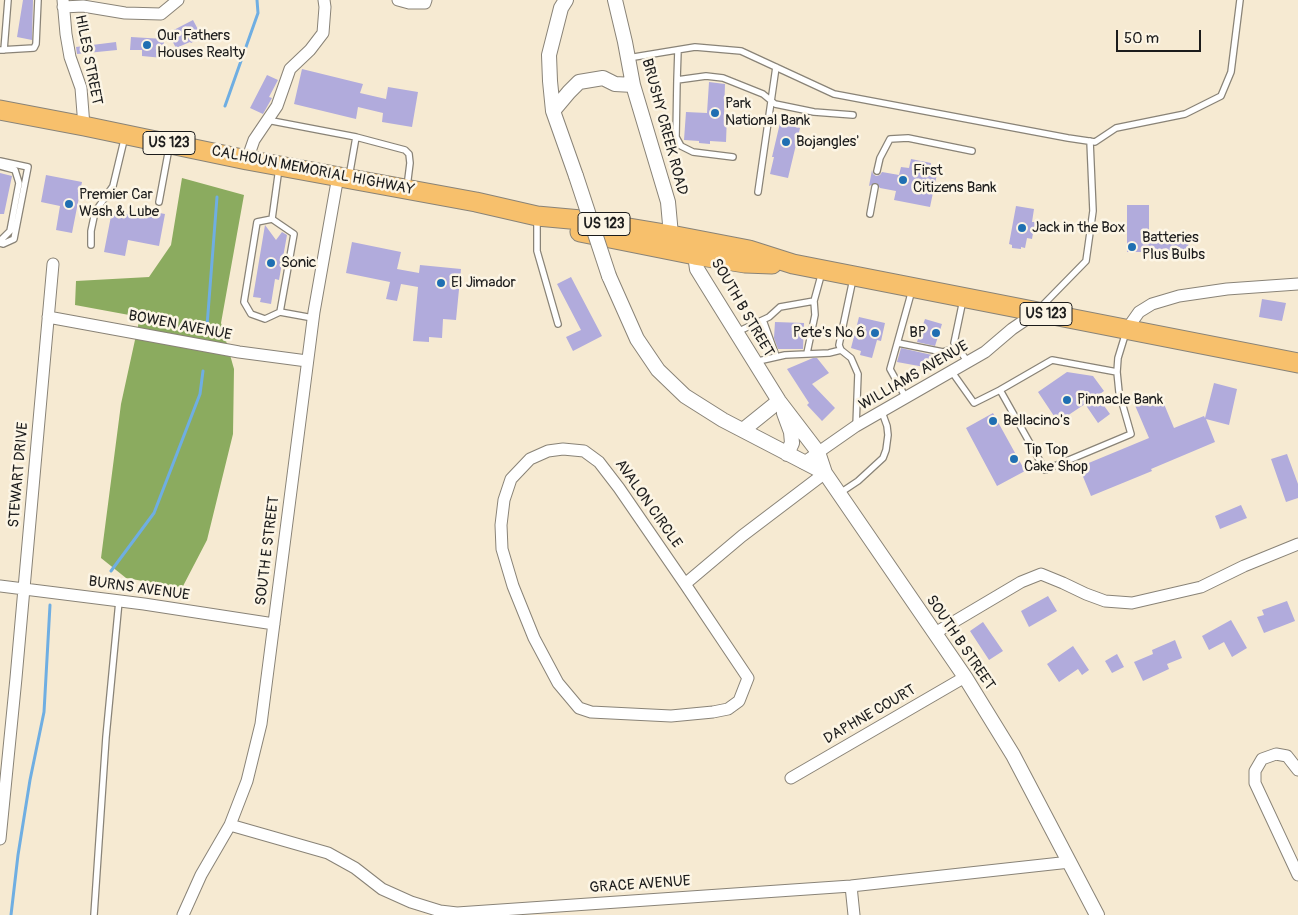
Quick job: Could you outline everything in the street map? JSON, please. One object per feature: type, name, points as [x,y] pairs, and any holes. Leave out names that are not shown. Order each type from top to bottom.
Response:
[{"type":"highway","name":"CALHOUN MEMORIAL HIGHWAY","points":[[0,110],[537,216],[581,220],[749,250],[793,264],[822,270],[1298,363]]},
{"type":"highway","name":"CALHOUN MEMORIAL HIGHWAY","points":[[537,216],[568,230],[695,255],[745,263],[793,264]]},
{"type":"street","points":[[63,3],[124,13],[161,14],[178,0]]},
{"type":"street","points":[[248,160],[254,140],[277,106],[290,68],[310,50],[323,33],[324,0]]},
{"type":"street","points":[[398,0],[409,3],[425,3],[426,0]]},
{"type":"street","points":[[566,0],[561,8],[549,55],[553,111],[609,276],[637,339],[658,370],[685,396],[743,430],[825,473],[742,536],[685,584]]},
{"type":"street","name":"BRUSHY CREEK ROAD","points":[[614,0],[628,58],[632,85],[668,202],[672,235]]},
{"type":"street","name":"HILES STREET","points":[[63,3],[70,57],[81,88],[84,126]]},
{"type":"street","points":[[553,111],[579,82],[603,78],[614,84],[632,85]]},
{"type":"street","name":"SOUTH E STREET","points":[[183,915],[201,875],[230,825],[248,781],[261,724],[313,318],[344,177]]},
{"type":"street","name":"SOUTH B STREET","points":[[695,255],[697,269],[754,362],[779,401],[818,452],[825,473],[965,677],[1013,755],[1097,915]]},
{"type":"street","name":"STEWART DRIVE","points":[[0,839],[54,264]]},
{"type":"street","points":[[1127,329],[1139,312],[1152,304],[1180,296],[1227,289],[1298,284]]},
{"type":"street","name":"WILLIAMS AVENUE","points":[[803,463],[856,426],[984,352],[1036,312]]},
{"type":"street","name":"BOWEN AVENUE","points":[[48,317],[239,352],[307,361]]},
{"type":"street","points":[[743,430],[779,401]]},
{"type":"street","name":"SOUTH B STREET","points":[[779,401],[791,432],[792,443],[787,454]]},
{"type":"street","name":"AVALON CIRCLE","points":[[563,449],[584,452],[599,462],[619,488],[685,584],[748,678],[739,701],[728,709],[671,716],[605,714],[579,708],[558,682],[534,638],[513,586],[502,549],[501,525],[504,500],[511,479],[530,459],[548,451],[563,449]]},
{"type":"street","points":[[935,633],[1021,582],[1041,574],[1105,601],[1132,603],[1201,587],[1244,566],[1298,544]]},
{"type":"street","name":"BURNS AVENUE","points":[[0,586],[274,624]]},
{"type":"street","name":"DAPHNE COURT","points":[[791,778],[965,677]]},
{"type":"street","points":[[1298,770],[1288,756],[1276,754],[1262,759],[1255,770],[1255,783],[1298,875]]},
{"type":"street","name":"GRACE AVENUE","points":[[230,825],[328,853],[355,868],[382,888],[411,902],[440,911],[457,913],[487,913],[851,886],[1070,862]]},
{"type":"street","points":[[851,886],[854,915]]},
{"type":"lane","points":[[8,0],[2,50],[34,48],[36,44],[38,0]]},
{"type":"lane","points":[[628,58],[695,47],[741,51],[834,94],[1095,142],[1116,128],[1185,114],[1221,96],[1232,72],[1240,0]]},
{"type":"lane","points":[[678,50],[676,137],[681,146],[693,152],[733,157]]},
{"type":"lane","points":[[758,192],[776,67]]},
{"type":"lane","points":[[677,80],[706,76],[723,78],[763,94],[775,104],[821,113],[853,115]]},
{"type":"lane","points":[[267,120],[356,137],[405,150],[409,154],[410,163],[407,189]]},
{"type":"lane","points":[[91,245],[91,232],[95,212],[113,186],[125,134]]},
{"type":"lane","points":[[344,177],[356,137]]},
{"type":"lane","points":[[877,171],[880,158],[890,139],[908,138],[972,151]]},
{"type":"lane","points":[[1036,312],[1086,261],[1093,211],[1090,141]]},
{"type":"lane","points":[[159,202],[170,143]]},
{"type":"lane","points":[[0,161],[28,167],[14,239],[3,244],[0,242],[10,230],[20,183],[15,170],[0,166]]},
{"type":"lane","points":[[272,219],[280,166]]},
{"type":"lane","points":[[870,214],[874,187]]},
{"type":"lane","points":[[537,216],[537,250],[558,324]]},
{"type":"lane","points":[[280,312],[294,234],[272,219],[257,222],[244,302],[251,314],[265,319],[280,312],[313,318]]},
{"type":"lane","points":[[807,353],[815,315],[814,301],[822,270]]},
{"type":"lane","points":[[854,276],[839,345],[841,350],[851,358],[858,374],[856,426]]},
{"type":"lane","points":[[906,398],[890,369],[912,288]]},
{"type":"lane","points":[[963,298],[954,343],[968,362]]},
{"type":"lane","points":[[735,332],[769,317],[780,307],[814,301]]},
{"type":"lane","points":[[762,320],[776,356]]},
{"type":"lane","points":[[1000,390],[1045,470],[1131,434],[1119,392],[1117,372],[1118,358],[1127,329]]},
{"type":"lane","points":[[898,343],[943,352],[957,347]]},
{"type":"lane","points":[[754,362],[776,356],[829,353],[841,350]]},
{"type":"lane","points":[[952,372],[974,403],[1052,360],[1117,372]]},
{"type":"lane","points":[[839,494],[858,481],[882,458],[886,450],[888,435],[882,412]]},
{"type":"lane","points":[[94,915],[107,728],[119,601]]},
{"type":"green space","points":[[182,178],[244,195],[221,323],[234,369],[233,434],[207,540],[182,588],[126,578],[101,558],[121,404],[140,317],[75,305],[76,281],[149,277],[171,245]]},
{"type":"building","points":[[23,0],[33,0],[32,40],[17,37]]},
{"type":"building","points":[[193,20],[202,37],[176,48],[168,33]]},
{"type":"building","name":"Our Fathers Houses Realty","points":[[131,37],[164,39],[163,58],[142,56],[142,50],[130,50]]},
{"type":"building","points":[[116,42],[117,50],[77,54],[76,47]]},
{"type":"building","points":[[302,69],[363,84],[360,93],[386,99],[388,87],[418,92],[412,127],[382,122],[383,113],[358,107],[356,119],[294,104]]},
{"type":"building","points":[[267,75],[278,80],[269,97],[272,98],[263,114],[250,108]]},
{"type":"building","name":"Park National Bank","points":[[709,82],[725,84],[724,114],[727,115],[726,142],[710,141],[710,144],[684,140],[686,112],[707,113]]},
{"type":"building","name":"Bojangles'","points":[[780,123],[800,128],[788,178],[770,174]]},
{"type":"building","name":"First Citizens Bank","points":[[911,159],[931,163],[929,172],[937,174],[930,207],[894,200],[896,191],[880,188],[876,183],[869,186],[872,170],[876,176],[882,172],[899,175],[901,167],[909,168]]},
{"type":"building","points":[[0,173],[12,176],[4,214],[0,214]]},
{"type":"building","name":"Premier Car Wash & Lube","points":[[46,175],[82,182],[72,233],[56,230],[60,206],[41,202]]},
{"type":"building","points":[[1127,205],[1149,205],[1149,236],[1189,240],[1187,257],[1162,255],[1163,252],[1127,252]]},
{"type":"building","name":"Jack in the Box","points":[[1016,206],[1034,209],[1032,222],[1035,222],[1032,239],[1027,238],[1025,248],[1021,247],[1021,249],[1012,248],[1012,245],[1009,244]]},
{"type":"building","points":[[138,209],[165,214],[159,246],[128,240],[125,256],[104,252],[112,211],[137,216]]},
{"type":"building","name":"Sonic","points":[[265,225],[276,240],[282,232],[287,235],[279,280],[275,279],[271,304],[260,302],[261,298],[253,297]]},
{"type":"building","points":[[352,242],[401,252],[397,269],[419,273],[420,265],[461,269],[456,320],[443,319],[442,338],[429,337],[429,342],[413,341],[418,287],[401,284],[397,301],[386,299],[390,282],[346,273]]},
{"type":"building","points":[[571,277],[602,336],[573,351],[566,337],[581,330],[557,284]]},
{"type":"building","points":[[1262,299],[1286,303],[1282,321],[1259,317]]},
{"type":"building","points":[[859,317],[885,323],[881,341],[877,340],[872,358],[860,355],[861,351],[851,348]]},
{"type":"building","points":[[925,319],[942,324],[935,346],[917,342]]},
{"type":"building","points":[[775,322],[804,323],[803,349],[778,349],[774,338]]},
{"type":"building","points":[[901,348],[932,355],[930,368],[897,362]]},
{"type":"building","points":[[817,358],[829,373],[812,384],[835,408],[822,421],[807,405],[809,403],[787,369]]},
{"type":"building","name":"Pinnacle Bank","points":[[1067,372],[1093,376],[1104,391],[1097,396],[1110,414],[1098,423],[1085,404],[1058,422],[1038,392]]},
{"type":"building","points":[[1214,383],[1237,389],[1229,425],[1206,419],[1215,442],[1091,496],[1079,467],[1149,438],[1134,403],[1159,392],[1174,428],[1204,416],[1205,418]]},
{"type":"building","points":[[993,413],[1025,471],[997,486],[966,428]]},
{"type":"building","points":[[1287,454],[1298,484],[1298,498],[1286,502],[1271,459]]},
{"type":"building","points":[[1241,505],[1247,518],[1220,529],[1215,516]]},
{"type":"building","points":[[1048,596],[1057,611],[1029,627],[1021,611]]},
{"type":"building","points":[[1287,601],[1295,621],[1264,633],[1257,617],[1264,615],[1262,610]]},
{"type":"building","points":[[1231,620],[1247,648],[1232,657],[1224,642],[1209,650],[1202,636]]},
{"type":"building","points":[[983,622],[1003,651],[989,660],[970,631]]},
{"type":"building","points":[[1175,640],[1182,658],[1167,664],[1169,669],[1143,681],[1134,662],[1153,654],[1152,650]]},
{"type":"building","points":[[1073,646],[1089,670],[1082,675],[1078,669],[1059,682],[1047,664]]},
{"type":"building","points":[[1117,654],[1124,667],[1112,673],[1105,661]]},
{"type":"waterway","points":[[225,106],[258,13],[257,0]]},
{"type":"waterway","points":[[207,326],[217,197]]},
{"type":"waterway","points":[[111,571],[154,513],[200,394],[203,371]]},
{"type":"waterway","points":[[11,915],[30,780],[44,712],[50,605]]},
{"type":"place","name":"Our Fathers Houses Realty","points":[[147,45]]},
{"type":"place","name":"Park National Bank","points":[[715,113]]},
{"type":"place","name":"Bojangles'","points":[[786,142]]},
{"type":"place","name":"First Citizens Bank","points":[[903,180]]},
{"type":"place","name":"Premier Car Wash & Lube","points":[[69,204]]},
{"type":"place","name":"Jack in the Box","points":[[1022,228]]},
{"type":"place","name":"Batteries Plus Bulbs","points":[[1132,247]]},
{"type":"place","name":"Sonic","points":[[271,263]]},
{"type":"place","name":"El Jimador","points":[[441,283]]},
{"type":"place","name":"Pete's No 6","points":[[875,333]]},
{"type":"place","name":"BP","points":[[936,333]]},
{"type":"place","name":"Pinnacle Bank","points":[[1067,400]]},
{"type":"place","name":"Bellacino's","points":[[993,421]]},
{"type":"place","name":"Tip Top Cake Shop","points":[[1014,459]]}]
